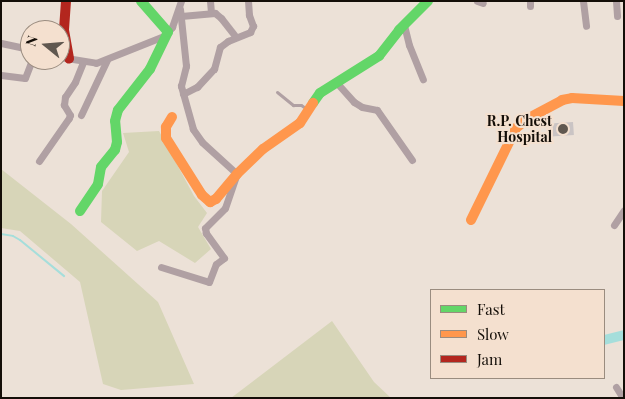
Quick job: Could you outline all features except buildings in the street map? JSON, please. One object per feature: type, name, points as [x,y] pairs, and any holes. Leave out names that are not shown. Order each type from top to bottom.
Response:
[{"type":"street","points":[[65,20],[66,1]]},
{"type":"street","points":[[141,1],[168,32]]},
{"type":"street","points":[[210,1],[211,12]]},
{"type":"street","points":[[183,94],[197,87],[214,69],[219,50],[228,40],[248,34],[253,26],[248,15],[248,1]]},
{"type":"street","points":[[172,117],[166,127],[166,138],[206,200],[210,202],[216,199],[237,174],[263,149],[300,123],[320,93],[374,60],[428,1]]},
{"type":"street","points":[[583,1],[586,26]]},
{"type":"street","points":[[616,1],[617,16]]},
{"type":"street","points":[[80,211],[98,184],[102,168],[116,146],[115,121],[118,110],[150,69],[181,9]]},
{"type":"street","points":[[181,9],[211,12],[221,18],[236,37]]},
{"type":"street","points":[[181,9],[186,66],[181,86],[183,94],[197,135],[237,174]]},
{"type":"street","points":[[404,26],[409,45],[423,80]]},
{"type":"street","points":[[70,59],[96,63],[107,60],[164,36],[168,32]]},
{"type":"street","points":[[1,43],[20,47]]},
{"type":"street","points":[[82,115],[107,60]]},
{"type":"street","points":[[39,160],[69,118],[70,115],[64,105],[65,97],[75,82],[83,62]]},
{"type":"street","points":[[1,76],[25,78],[28,70]]},
{"type":"street","points":[[336,82],[354,102],[377,110],[412,160]]},
{"type":"street","points":[[470,220],[516,128],[527,119],[562,100],[572,98],[584,97],[624,101]]},
{"type":"street","points":[[161,267],[210,282],[216,264],[224,258],[206,233],[205,228],[226,208],[237,174]]},
{"type":"street","points":[[614,225],[624,210]]},
{"type":"street","points":[[616,387],[623,398]]},
{"type":"lane","points":[[277,92],[293,105],[301,105],[309,110]]},
{"type":"shaded area","points":[[159,131],[194,196],[207,213],[198,227],[211,249],[195,263],[159,241],[137,251],[101,222],[102,191],[129,152],[123,133]]},
{"type":"shaded area","points":[[1,169],[71,224],[158,302],[194,384],[121,390],[103,384],[80,282],[20,231],[1,228]]},
{"type":"shaded area","points":[[332,321],[374,382],[391,398],[231,398]]},
{"type":"water","points":[[624,330],[624,340],[605,345],[605,335]]},
{"type":"waterway","points":[[1,234],[13,236],[20,240],[64,276]]},
{"type":"traffic: fast","points":[[80,211],[98,184],[101,167],[115,150],[117,142],[115,121],[118,110],[150,69],[168,32],[141,1]]},
{"type":"traffic: fast","points":[[313,103],[320,93],[379,56],[399,30],[428,1]]},
{"type":"traffic: slow","points":[[471,220],[516,128],[527,119],[562,100],[572,98],[624,101]]},
{"type":"traffic: slow","points":[[172,117],[166,127],[166,138],[202,195],[210,202],[216,199],[237,174],[263,149],[300,123],[313,103]]},
{"type":"traffic: jam","points":[[65,20],[66,1]]},
{"type":"place","name":"R.P. Chest Hospital","points":[[563,129]]}]
